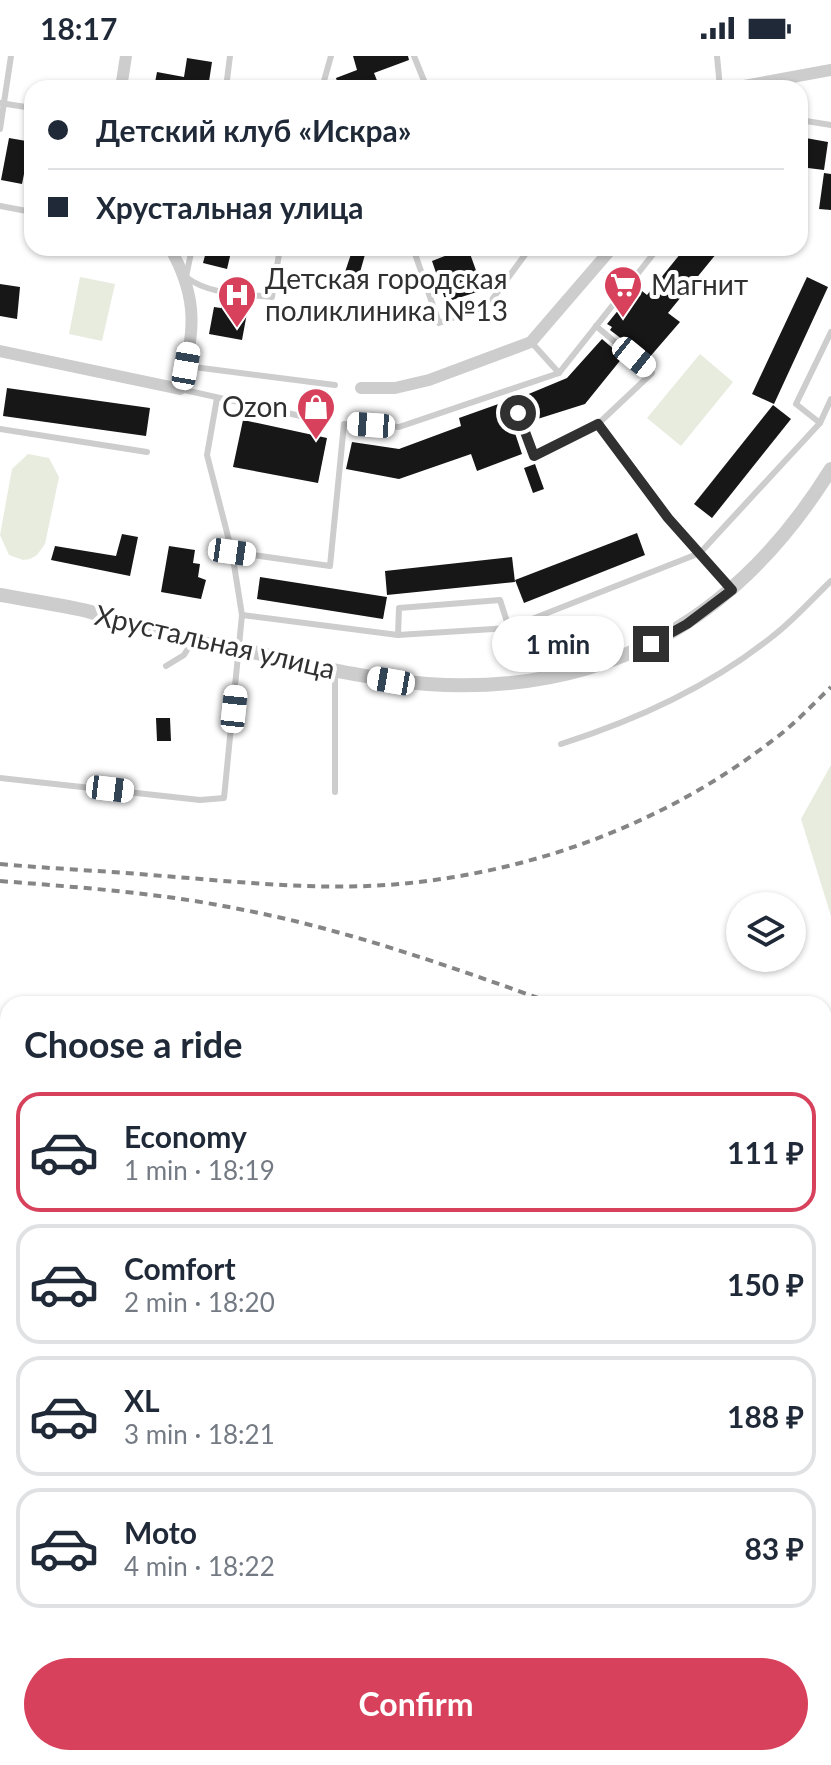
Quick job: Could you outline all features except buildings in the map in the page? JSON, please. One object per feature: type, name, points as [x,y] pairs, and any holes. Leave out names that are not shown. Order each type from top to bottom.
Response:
[{"type":"street","points":[[122,80],[126,56]]},
{"type":"street","points":[[777,80],[831,70]]},
{"type":"street","points":[[0,351],[180,389],[193,328],[186,277],[174,256]]},
{"type":"street","points":[[361,388],[395,388],[429,380],[531,342],[605,256]]},
{"type":"street","name":"Хрустальная улица","points":[[0,595],[84,611],[193,641],[335,671],[427,684],[479,685],[541,679],[608,661],[651,644],[687,624],[732,590],[775,548],[831,469]]},
{"type":"lane","points":[[0,129],[11,56]]},
{"type":"lane","points":[[227,80],[230,56]]},
{"type":"lane","points":[[324,80],[331,56]]},
{"type":"lane","points":[[414,56],[424,80]]},
{"type":"lane","points":[[717,56],[719,80]]},
{"type":"lane","points":[[2,103],[24,107]]},
{"type":"lane","points":[[808,121],[831,125]]},
{"type":"lane","points":[[0,206],[24,210]]},
{"type":"lane","points":[[190,256],[186,277],[213,290],[272,297],[279,256]]},
{"type":"lane","points":[[416,256],[439,323],[488,305],[524,256]]},
{"type":"lane","points":[[232,552],[330,566],[344,424],[399,427],[559,373],[652,256]]},
{"type":"lane","points":[[510,391],[534,456],[598,424],[652,373],[596,326]]},
{"type":"lane","points":[[820,423],[796,404],[831,332]]},
{"type":"lane","points":[[531,342],[559,373]]},
{"type":"lane","points":[[186,366],[335,385]]},
{"type":"lane","points":[[180,389],[323,421]]},
{"type":"lane","points":[[0,778],[200,800],[224,798],[242,615],[232,552],[207,455],[217,398]]},
{"type":"lane","points":[[242,615],[398,635],[509,628],[700,553],[820,423],[831,399]]},
{"type":"lane","points":[[598,424],[668,518],[732,590]]},
{"type":"lane","points":[[0,429],[147,452]]},
{"type":"lane","points":[[561,744],[614,728],[711,680],[774,636],[831,581]]},
{"type":"lane","points":[[398,635],[399,608],[500,600],[509,628]]},
{"type":"lane","points":[[166,666],[184,655],[193,641]]},
{"type":"lane","points":[[335,671],[335,792]]},
{"type":"shaded area","points":[[80,277],[115,284],[102,341],[69,334]]},
{"type":"shaded area","points":[[700,354],[733,382],[681,446],[647,418]]},
{"type":"shaded area","points":[[28,454],[49,458],[59,477],[45,544],[37,555],[23,560],[9,555],[0,535],[12,469]]},
{"type":"shaded area","points":[[831,765],[831,916],[801,819]]},
{"type":"railway","points":[[0,864],[340,887],[399,884],[499,868],[596,839],[688,796],[732,770],[781,734],[831,687]]},
{"type":"railway","points":[[0,881],[140,894],[266,914],[391,948],[532,996]]},
{"type":"place","name":"Магнит","points":[[623,319]]},
{"type":"place","name":"Детская городская поликлиника №13","points":[[237,329]]},
{"type":"place","name":"Ozon","points":[[316,441]]},
{"type":"route","points":[[518,413],[534,456],[598,424],[668,518],[732,590],[687,624],[651,644]]}]
